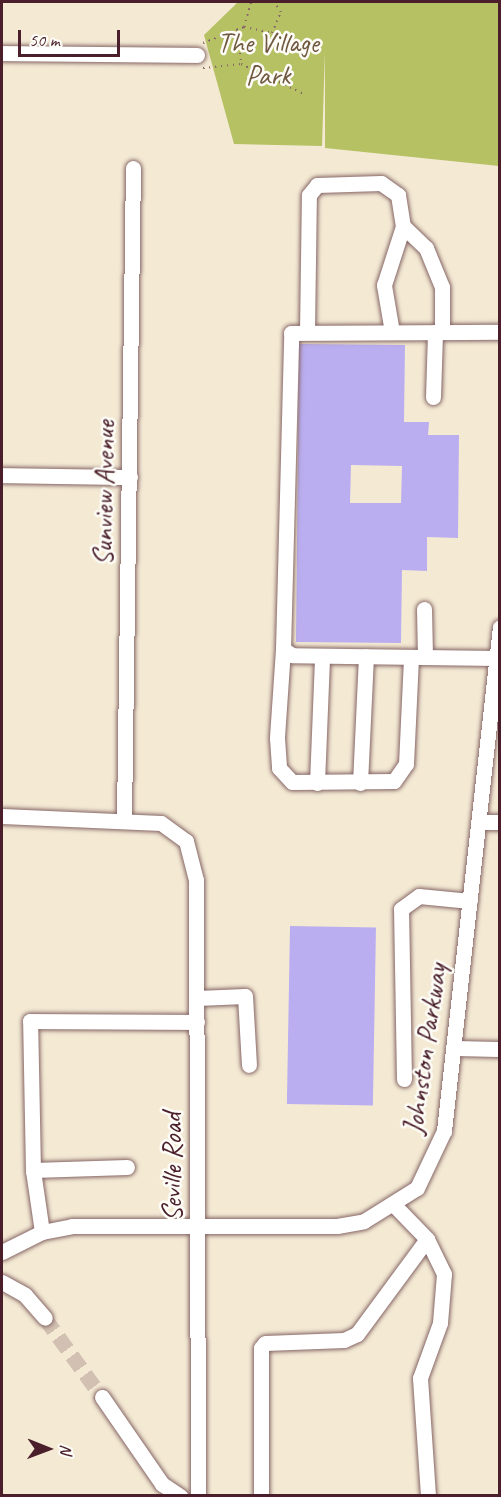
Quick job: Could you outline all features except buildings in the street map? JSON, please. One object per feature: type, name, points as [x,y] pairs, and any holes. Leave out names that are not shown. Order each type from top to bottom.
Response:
[{"type":"street","points":[[2,53],[201,55]]},
{"type":"street","name":"Sunview Avenue","points":[[124,818],[133,168]]},
{"type":"street","points":[[307,332],[309,195],[317,185],[381,183],[398,195],[404,226],[384,285],[392,332]]},
{"type":"street","points":[[404,226],[426,248],[442,287],[433,397]]},
{"type":"street","points":[[424,609],[406,764],[394,781],[292,782],[279,768],[289,337],[307,332],[500,332]]},
{"type":"street","points":[[2,476],[130,477]]},
{"type":"street","name":"Johnston Parkway","points":[[2,1252],[42,1232],[72,1226],[198,1224],[337,1226],[364,1221],[395,1206],[417,1188],[432,1165],[444,1131],[496,690],[496,658],[500,627]]},
{"type":"street","points":[[283,649],[292,655],[496,658]]},
{"type":"street","points":[[317,783],[322,656]]},
{"type":"street","points":[[360,783],[366,656]]},
{"type":"street","points":[[2,816],[124,818]]},
{"type":"street","name":"Seville Road","points":[[124,818],[161,823],[186,840],[196,880],[198,1496]]},
{"type":"street","points":[[479,822],[500,822]]},
{"type":"street","points":[[404,1078],[401,909],[419,896],[470,901]]},
{"type":"street","points":[[197,998],[245,996],[249,1065]]},
{"type":"street","points":[[42,1232],[33,1171],[30,1021],[197,1022]]},
{"type":"street","points":[[453,1048],[500,1049]]},
{"type":"street","points":[[33,1171],[127,1167]]},
{"type":"street","points":[[395,1206],[427,1239],[444,1274],[440,1323],[420,1378],[428,1496]]},
{"type":"street","points":[[261,1496],[261,1348],[265,1343],[344,1340],[357,1334],[427,1239]]},
{"type":"street","points":[[2,1282],[25,1295],[45,1318]]},
{"type":"street","points":[[102,1396],[162,1484],[180,1496]]},
{"type":"path","points":[[244,27],[251,2]]},
{"type":"path","points":[[201,55],[237,29],[244,27],[272,33],[281,12],[274,2]]},
{"type":"path","points":[[237,29],[241,64]]},
{"type":"path","points":[[201,55],[241,64],[304,94]]},
{"type":"green space","name":"The Village Park","points":[[238,2],[499,2],[499,166],[325,148],[325,51],[322,146],[234,144],[204,35]]},
{"type":"tunnel","points":[[45,1318],[102,1397]]}]
